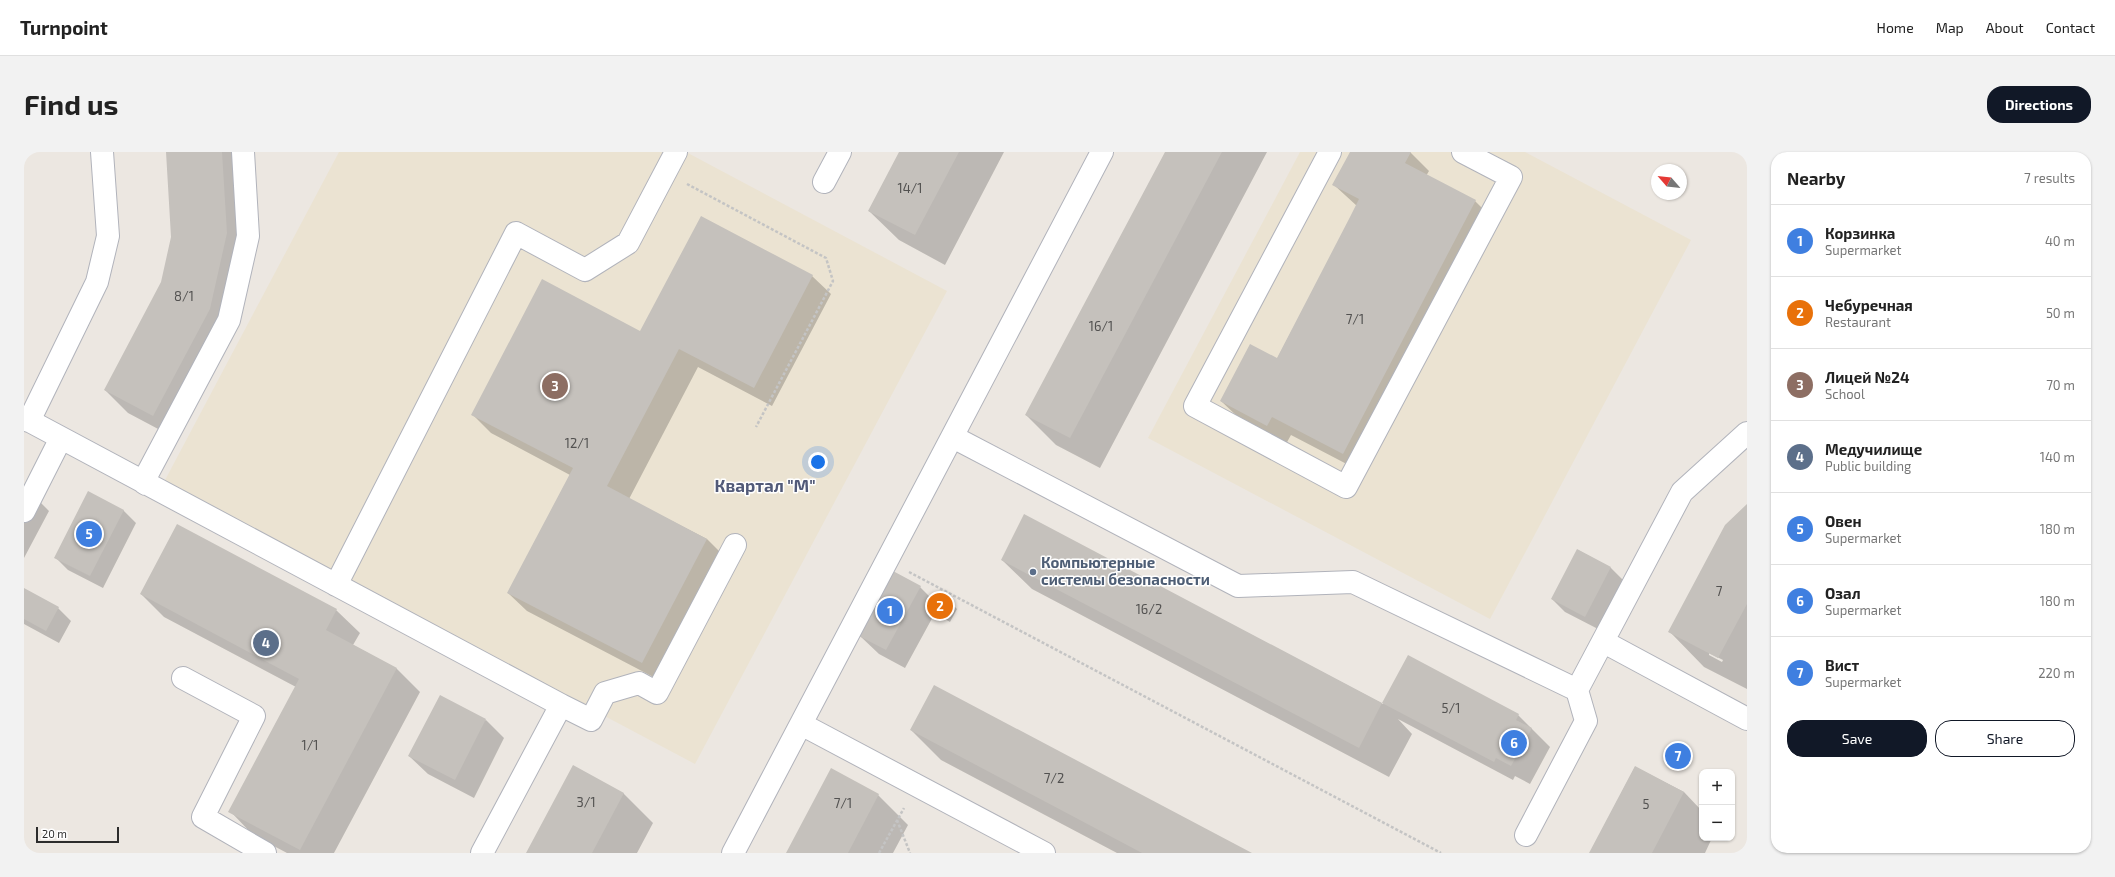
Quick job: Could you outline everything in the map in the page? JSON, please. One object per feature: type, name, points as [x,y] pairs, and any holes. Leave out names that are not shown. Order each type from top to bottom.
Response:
[{"type":"lane","points":[[102,152],[108,236],[97,282],[26,419],[591,720],[605,693],[638,683],[657,693],[735,545]]},
{"type":"lane","points":[[146,484],[142,482],[229,320],[248,236],[243,152]]},
{"type":"lane","points":[[336,585],[516,233],[585,270],[628,243],[676,152]]},
{"type":"lane","points":[[824,182],[840,152]]},
{"type":"lane","points":[[733,853],[1102,152]]},
{"type":"lane","points":[[1330,152],[1195,406],[1346,487],[1511,178],[1463,152]]},
{"type":"lane","points":[[1526,835],[1586,721],[1577,690],[1604,642],[1682,492],[1747,433]]},
{"type":"lane","points":[[953,437],[1238,586],[1354,582],[1577,690]]},
{"type":"lane","points":[[24,511],[61,438]]},
{"type":"lane","points":[[1604,642],[1747,719]]},
{"type":"lane","points":[[183,678],[254,716],[202,817],[265,853]]},
{"type":"lane","points":[[482,853],[561,705]]},
{"type":"lane","points":[[801,724],[1044,853]]},
{"type":"path","points":[[666,172],[826,258],[833,281],[756,427]]},
{"type":"path","points":[[888,560],[1441,853]]},
{"type":"path","points":[[879,853],[916,785]]},
{"type":"path","points":[[897,820],[910,853]]},
{"type":"shaded area","points":[[339,152],[686,152],[947,291],[695,764],[164,482]]},
{"type":"shaded area","points":[[1300,152],[1525,152],[1691,240],[1490,619],[1148,438]]},
{"type":"building","points":[[166,152],[222,152],[227,233],[210,309],[153,416],[104,390],[161,282],[171,237]]},
{"type":"building","points":[[899,152],[959,152],[915,235],[868,211]]},
{"type":"building","points":[[1165,152],[1222,152],[1070,438],[1025,415]]},
{"type":"building","points":[[1350,152],[1411,152],[1405,163],[1476,200],[1343,454],[1272,417],[1267,426],[1220,401],[1250,344],[1277,358],[1359,199],[1332,185]]},
{"type":"building","points":[[701,216],[813,275],[754,388],[679,349],[607,486],[707,539],[642,663],[507,593],[573,468],[471,415],[542,279],[640,331]]},
{"type":"building","points":[[88,491],[124,510],[90,576],[54,558]]},
{"type":"building","points":[[1747,504],[1747,604],[1718,658],[1668,632],[1725,525]]},
{"type":"building","points":[[1024,514],[1382,703],[1359,748],[1001,560]]},
{"type":"building","points":[[177,524],[337,609],[326,630],[397,668],[300,850],[228,812],[299,679],[140,594]]},
{"type":"building","points":[[1577,549],[1611,567],[1585,617],[1551,599]]},
{"type":"building","points":[[893,571],[921,586],[886,650],[859,636]]},
{"type":"building","points":[[24,588],[59,607],[46,631],[24,619]]},
{"type":"building","points":[[938,595],[951,602],[943,617],[930,610]]},
{"type":"building","points":[[1408,655],[1519,714],[1516,720],[1532,728],[1511,766],[1496,758],[1494,762],[1382,703]]},
{"type":"building","points":[[934,685],[1252,853],[1142,853],[910,730]]},
{"type":"building","points":[[440,695],[486,719],[455,780],[408,756]]},
{"type":"building","points":[[573,765],[624,793],[592,853],[526,853]]},
{"type":"building","points":[[1635,766],[1684,792],[1652,853],[1589,853]]},
{"type":"building","points":[[831,768],[879,794],[848,853],[786,853]]},
{"type":"place","name":"Лицей №24","points":[[555,386]]},
{"type":"place","name":"Овен","points":[[89,534]]},
{"type":"place","name":"Компьютерные системы безопасности","points":[[1033,572]]},
{"type":"place","name":"Чебуречная","points":[[940,606]]},
{"type":"place","name":"Корзинка","points":[[890,611]]},
{"type":"place","name":"Медучилище","points":[[266,643]]},
{"type":"place","name":"Озал","points":[[1514,743]]},
{"type":"place","name":"Вист","points":[[1678,756]]},
{"type":"district","name":"Квартал \"М\"","points":[[765,486]]}]
